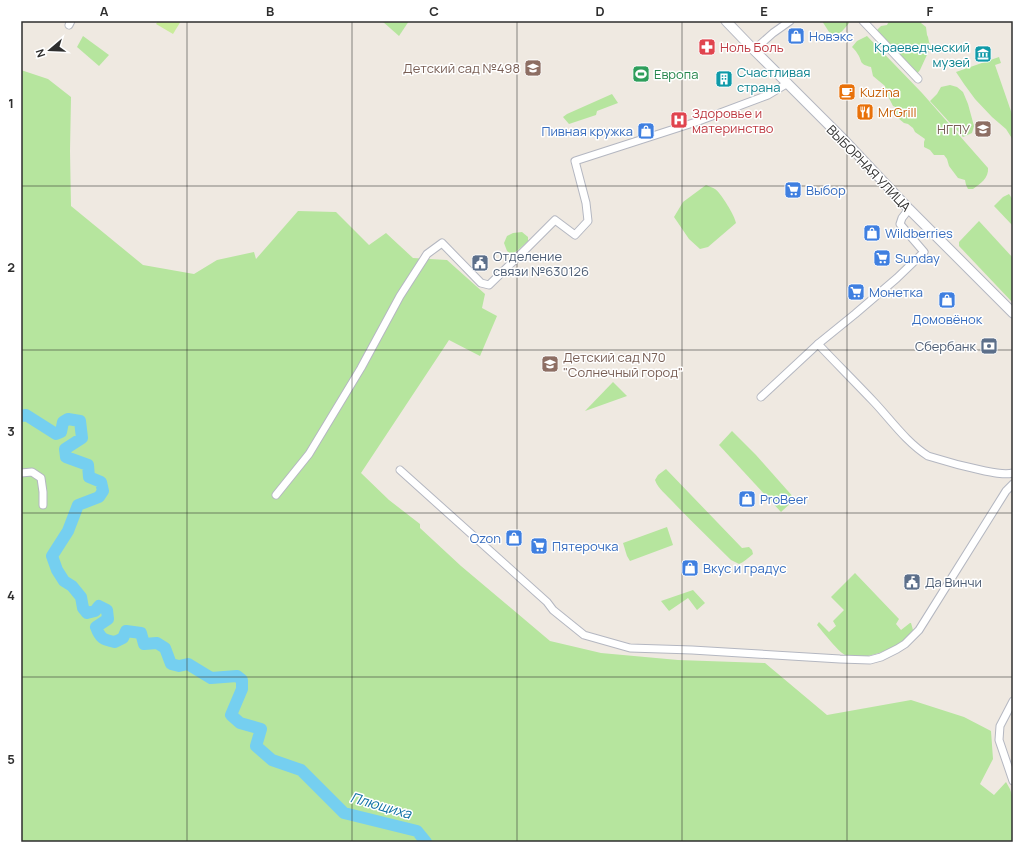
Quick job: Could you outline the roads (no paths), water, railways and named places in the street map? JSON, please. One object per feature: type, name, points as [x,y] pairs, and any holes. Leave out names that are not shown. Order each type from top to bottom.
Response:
[{"type":"main road","name":"ВЫБОРНАЯ УЛИЦА","points":[[726,21],[845,141],[909,209],[1013,313]]},
{"type":"street","points":[[754,50],[773,33],[790,21]]},
{"type":"street","points":[[863,21],[918,79]]},
{"type":"street","points":[[276,495],[310,454],[361,368],[400,296],[427,254],[442,243],[481,283],[489,285],[555,220],[575,235],[588,221],[586,204],[575,161],[696,122],[768,95],[788,83]]},
{"type":"street","points":[[761,398],[818,344],[897,278],[924,252],[900,224],[902,218],[909,209]]},
{"type":"street","points":[[818,344],[873,401],[905,437],[928,456],[966,467],[1008,474],[1013,473]]},
{"type":"street","points":[[400,470],[547,602],[553,610],[584,635],[630,648],[870,660],[897,649],[916,635],[1006,491],[1013,484]]},
{"type":"street","points":[[21,473],[32,472],[41,478],[43,505]]},
{"type":"street","points":[[1013,701],[1000,726],[999,740],[1013,781]]},
{"type":"waterway","name":"Плющиха","points":[[21,416],[26,415],[56,434],[61,432],[63,422],[68,419],[80,421],[82,438],[65,449],[66,457],[88,465],[89,477],[101,482],[103,491],[99,497],[78,505],[68,531],[52,556],[57,570],[64,581],[72,586],[81,597],[83,608],[87,613],[95,611],[99,606],[107,610],[108,619],[96,627],[99,634],[105,639],[115,642],[123,638],[126,631],[141,633],[144,644],[157,643],[165,648],[171,664],[179,666],[188,664],[211,678],[237,676],[242,680],[242,689],[231,715],[240,723],[261,729],[256,746],[272,760],[301,770],[344,813],[417,831],[426,842]]},
{"type":"place","name":"Новэкс","points":[[796,36]]},
{"type":"place","name":"Ноль Боль","points":[[707,47]]},
{"type":"place","name":"Краеведческий музей","points":[[983,54]]},
{"type":"place","name":"Детский сад №498","points":[[533,68]]},
{"type":"place","name":"Европа","points":[[641,74]]},
{"type":"place","name":"Счастливая страна","points":[[724,79]]},
{"type":"place","name":"Kuzina","points":[[847,92]]},
{"type":"place","name":"MrGrill","points":[[865,112]]},
{"type":"place","name":"Здоровье и материнство","points":[[679,120]]},
{"type":"place","name":"НГПУ","points":[[983,129]]},
{"type":"place","name":"Пивная кружка","points":[[646,131]]},
{"type":"place","name":"Выбор","points":[[793,190]]},
{"type":"place","name":"Wildberries","points":[[872,233]]},
{"type":"place","name":"Sunday","points":[[882,258]]},
{"type":"place","name":"Отделение связи №630126","points":[[480,263]]},
{"type":"place","name":"Монетка","points":[[856,292]]},
{"type":"place","name":"Домовёнок","points":[[947,300]]},
{"type":"place","name":"Сбербанк","points":[[989,346]]},
{"type":"place","name":"Детский сад N70 \"Солнечный город\"","points":[[550,364]]},
{"type":"place","name":"ProBeer","points":[[747,499]]},
{"type":"place","name":"Ozon","points":[[514,538]]},
{"type":"place","name":"Пятерочка","points":[[539,546]]},
{"type":"place","name":"Вкус и градус","points":[[690,568]]},
{"type":"place","name":"Да Винчи","points":[[912,582]]}]
